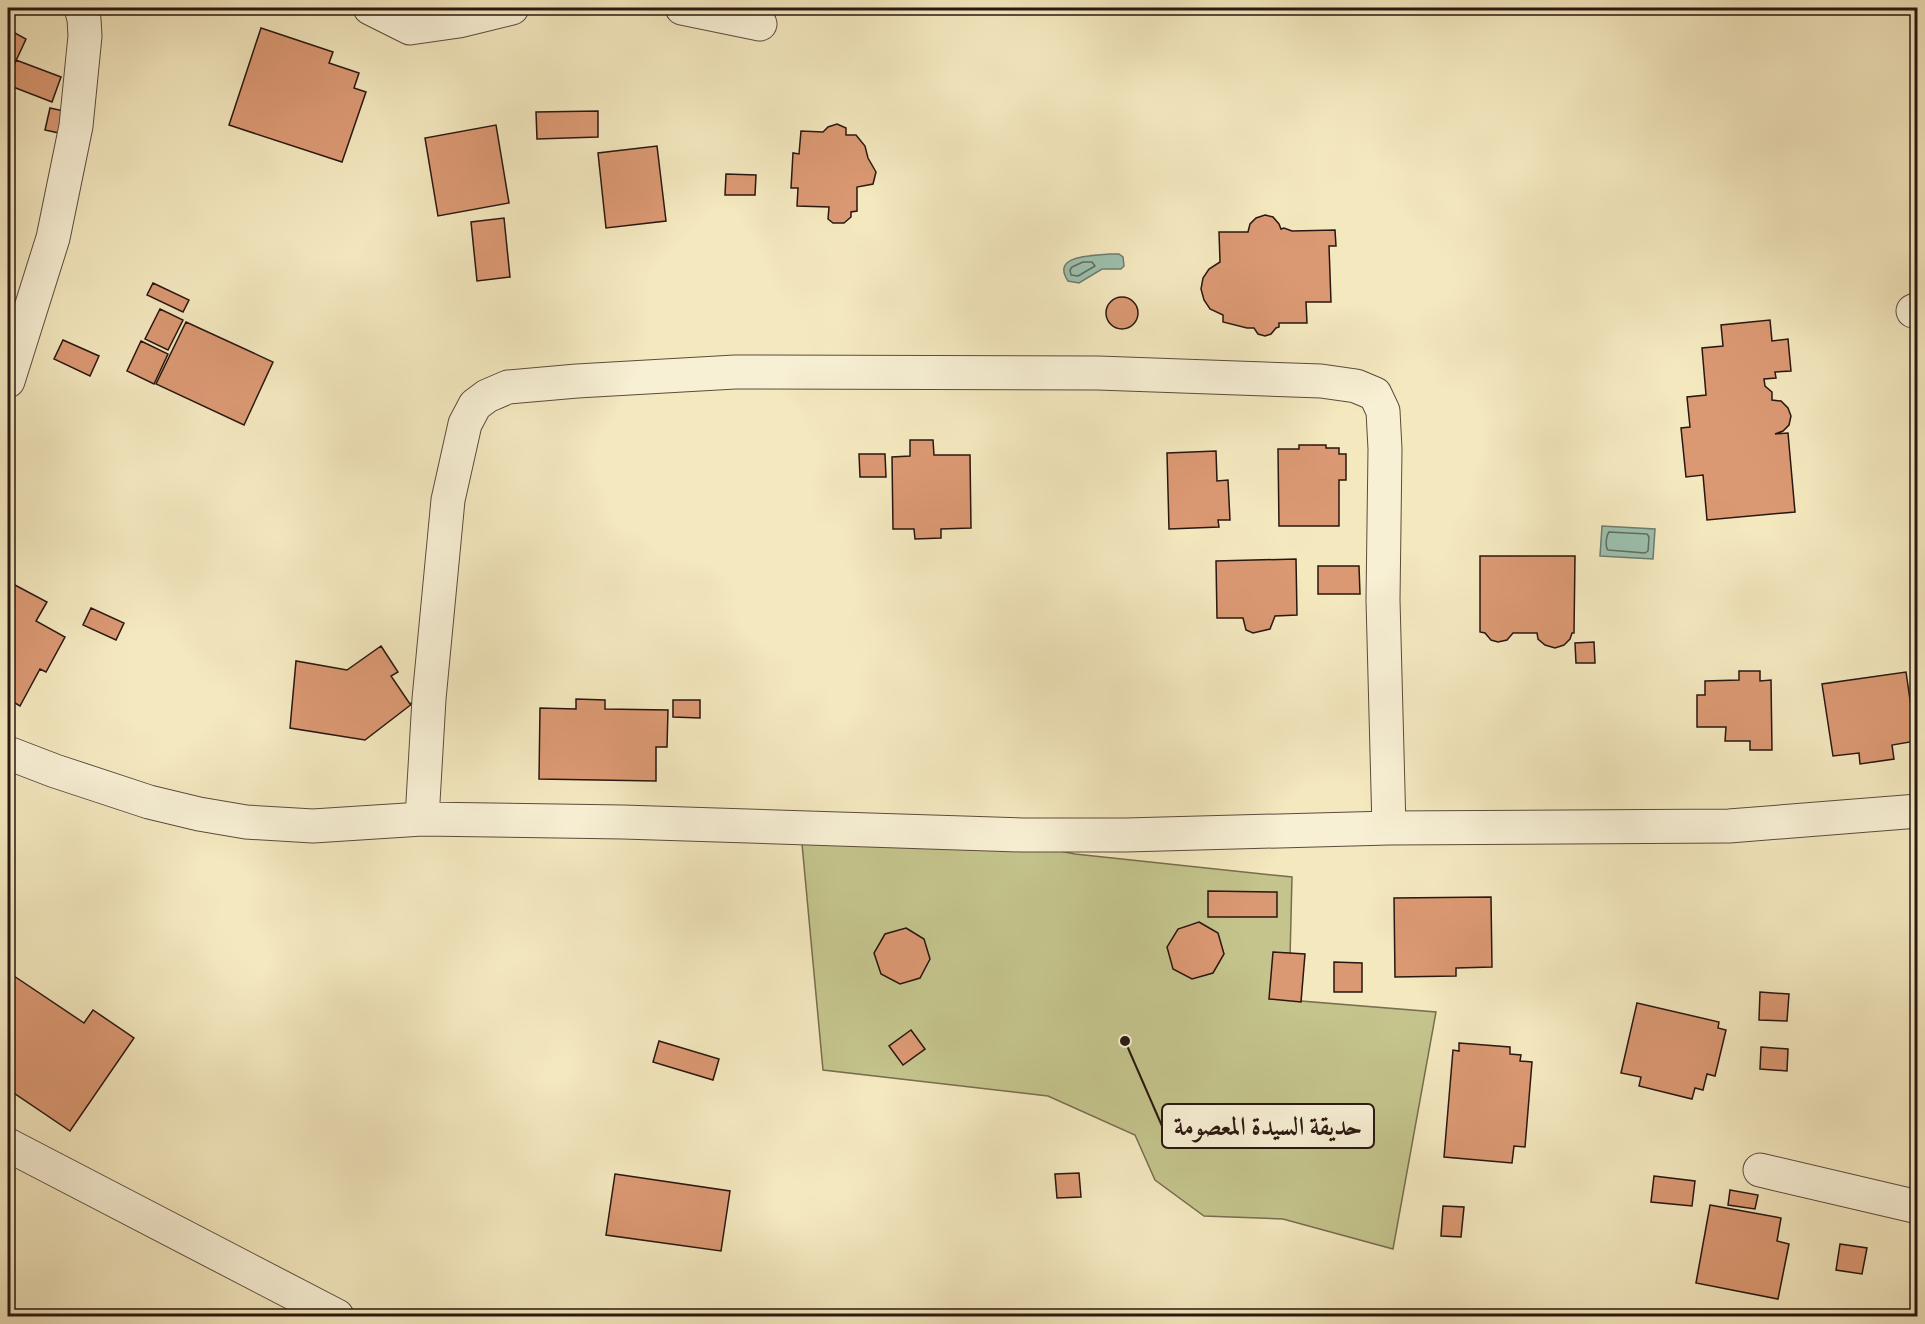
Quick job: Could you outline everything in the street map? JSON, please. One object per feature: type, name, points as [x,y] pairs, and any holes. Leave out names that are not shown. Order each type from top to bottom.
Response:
[{"type":"street","points":[[8,381],[52,238],[76,126],[85,36],[81,8]]},
{"type":"street","points":[[370,8],[411,28],[459,21],[512,8]]},
{"type":"street","points":[[682,8],[760,24]]},
{"type":"street","points":[[423,819],[429,699],[448,500],[465,424],[476,405],[487,396],[507,387],[735,372],[1098,373],[1321,381],[1356,386],[1375,394],[1383,411],[1385,449],[1383,600],[1389,828]]},
{"type":"street","points":[[8,753],[149,802],[199,814],[246,822],[313,826],[423,819],[623,822],[1022,835],[1389,828],[1729,826],[1917,811]]},
{"type":"street","points":[[8,1145],[337,1317]]},
{"type":"street","points":[[1760,1170],[1917,1207]]},
{"type":"green space","points":[[802,844],[1045,848],[1075,854],[1292,877],[1289,1000],[1436,1012],[1393,1249],[1283,1219],[1204,1216],[1155,1180],[1135,1135],[1048,1096],[823,1070]]},
{"type":"water","points":[[1119,254],[1123,257],[1124,266],[1121,269],[1102,269],[1079,283],[1068,281],[1064,272],[1069,261],[1085,256]]},
{"type":"water","points":[[1602,526],[1655,529],[1653,559],[1600,556]]},
{"type":"building","points":[[8,21],[13,32],[26,39],[8,78]]},
{"type":"building","points":[[261,28],[333,52],[329,63],[359,73],[354,88],[366,92],[342,162],[229,125]]},
{"type":"building","points":[[16,60],[61,77],[52,102],[8,85]]},
{"type":"building","points":[[50,108],[64,111],[59,133],[45,130]]},
{"type":"building","points":[[598,111],[598,137],[537,139],[536,112]]},
{"type":"building","points":[[837,124],[846,128],[846,135],[856,135],[865,146],[868,158],[876,172],[873,184],[857,187],[857,211],[851,212],[851,217],[844,223],[833,223],[828,219],[829,207],[797,206],[798,188],[791,188],[793,153],[799,154],[801,131],[823,132],[828,127]]},
{"type":"building","points":[[496,125],[509,203],[438,216],[425,138]]},
{"type":"building","points":[[657,146],[666,221],[606,228],[598,153]]},
{"type":"building","points":[[726,174],[756,175],[755,195],[725,195]]},
{"type":"building","points":[[1265,215],[1273,217],[1281,229],[1335,230],[1336,246],[1329,246],[1331,302],[1306,302],[1307,323],[1279,323],[1279,327],[1265,336],[1258,334],[1254,328],[1223,322],[1223,315],[1210,309],[1201,289],[1203,278],[1209,269],[1220,262],[1219,232],[1248,232],[1250,224],[1256,218]]},
{"type":"building","points":[[504,218],[510,277],[477,281],[471,222]]},
{"type":"building","points":[[153,283],[189,300],[183,312],[147,295]]},
{"type":"building","points":[[8,287],[14,290],[8,307]]},
{"type":"building","points":[[1122,297],[1133,302],[1138,313],[1133,324],[1122,329],[1111,324],[1106,313],[1111,302]]},
{"type":"building","points":[[160,309],[183,320],[168,350],[145,339]]},
{"type":"building","points":[[1770,320],[1772,341],[1788,339],[1791,371],[1775,372],[1776,378],[1764,379],[1765,386],[1772,392],[1772,400],[1781,401],[1788,408],[1791,416],[1789,425],[1783,431],[1775,434],[1788,433],[1795,512],[1707,520],[1703,475],[1686,477],[1681,428],[1690,427],[1687,397],[1706,395],[1702,348],[1723,346],[1721,325]]},
{"type":"building","points":[[186,322],[273,362],[244,425],[156,384]]},
{"type":"building","points":[[63,340],[99,356],[90,376],[54,359]]},
{"type":"building","points":[[141,341],[168,354],[154,384],[127,371]]},
{"type":"building","points":[[910,440],[933,440],[934,455],[970,455],[971,528],[941,529],[941,538],[915,539],[914,529],[893,529],[892,457],[910,456]]},
{"type":"building","points":[[1299,445],[1326,445],[1326,448],[1339,448],[1339,454],[1346,454],[1346,480],[1339,480],[1339,526],[1279,526],[1278,449],[1299,449]]},
{"type":"building","points":[[1216,451],[1217,481],[1228,480],[1230,520],[1218,520],[1219,527],[1169,529],[1167,453]]},
{"type":"building","points":[[859,454],[885,454],[886,477],[860,477]]},
{"type":"building","points":[[1480,556],[1575,556],[1574,633],[1570,639],[1564,645],[1555,648],[1545,645],[1538,639],[1537,633],[1513,633],[1507,640],[1498,642],[1480,632]]},
{"type":"building","points":[[1296,559],[1297,615],[1275,616],[1270,629],[1253,633],[1246,630],[1243,618],[1217,618],[1216,561]]},
{"type":"building","points":[[1318,566],[1359,566],[1360,594],[1318,594]]},
{"type":"building","points":[[13,584],[47,602],[36,621],[65,637],[46,672],[40,669],[20,706],[8,699],[8,595]]},
{"type":"building","points":[[91,608],[124,623],[116,640],[83,625]]},
{"type":"building","points":[[1594,642],[1595,663],[1576,663],[1575,643]]},
{"type":"building","points":[[381,646],[398,672],[391,676],[410,704],[417,700],[365,740],[290,728],[296,661],[347,670]]},
{"type":"building","points":[[1739,671],[1760,671],[1760,681],[1771,680],[1772,750],[1750,750],[1750,741],[1725,741],[1726,727],[1697,727],[1697,695],[1705,695],[1705,681],[1739,680]]},
{"type":"building","points":[[1906,672],[1916,741],[1892,745],[1894,759],[1860,764],[1859,753],[1833,756],[1822,684]]},
{"type":"building","points":[[576,699],[605,700],[605,709],[668,710],[667,747],[656,747],[656,781],[539,779],[540,708],[576,709]]},
{"type":"building","points":[[673,700],[700,700],[700,718],[673,717]]},
{"type":"building","points":[[1208,891],[1277,892],[1277,917],[1208,917]]},
{"type":"building","points":[[1491,897],[1492,967],[1456,968],[1456,976],[1395,977],[1394,898]]},
{"type":"building","points":[[1199,922],[1218,933],[1224,954],[1213,973],[1192,979],[1173,969],[1167,947],[1178,929]]},
{"type":"building","points":[[906,928],[924,939],[930,959],[920,978],[900,984],[881,974],[874,953],[885,934]]},
{"type":"building","points":[[1273,952],[1305,954],[1301,1002],[1269,999]]},
{"type":"building","points":[[1334,962],[1362,963],[1362,992],[1334,992]]},
{"type":"building","points":[[8,972],[84,1023],[93,1010],[134,1038],[70,1131],[8,1089]]},
{"type":"building","points":[[1760,992],[1789,994],[1787,1021],[1759,1020]]},
{"type":"building","points":[[1637,1003],[1719,1022],[1718,1028],[1726,1030],[1715,1076],[1707,1074],[1703,1090],[1695,1088],[1692,1099],[1639,1086],[1641,1077],[1621,1073]]},
{"type":"building","points":[[911,1030],[925,1049],[903,1065],[889,1046]]},
{"type":"building","points":[[659,1041],[719,1059],[713,1080],[653,1062]]},
{"type":"building","points":[[1459,1043],[1510,1047],[1510,1054],[1521,1055],[1520,1061],[1532,1062],[1525,1147],[1514,1146],[1512,1163],[1444,1157],[1453,1050],[1459,1051]]},
{"type":"building","points":[[1761,1047],[1788,1049],[1787,1071],[1760,1069]]},
{"type":"building","points":[[1079,1173],[1081,1197],[1057,1198],[1055,1174]]},
{"type":"building","points":[[615,1174],[730,1191],[721,1251],[606,1235]]},
{"type":"building","points":[[1654,1176],[1695,1181],[1692,1206],[1651,1202]]},
{"type":"building","points":[[1730,1190],[1758,1195],[1755,1209],[1728,1205]]},
{"type":"building","points":[[1710,1205],[1781,1218],[1777,1241],[1789,1244],[1778,1299],[1696,1283]]},
{"type":"building","points":[[1443,1206],[1464,1207],[1461,1237],[1441,1236]]},
{"type":"building","points":[[1840,1244],[1867,1248],[1862,1274],[1836,1270]]},
{"type":"place","name":"حديقة السيدة المعصومة","points":[[1125,1041]]}]
